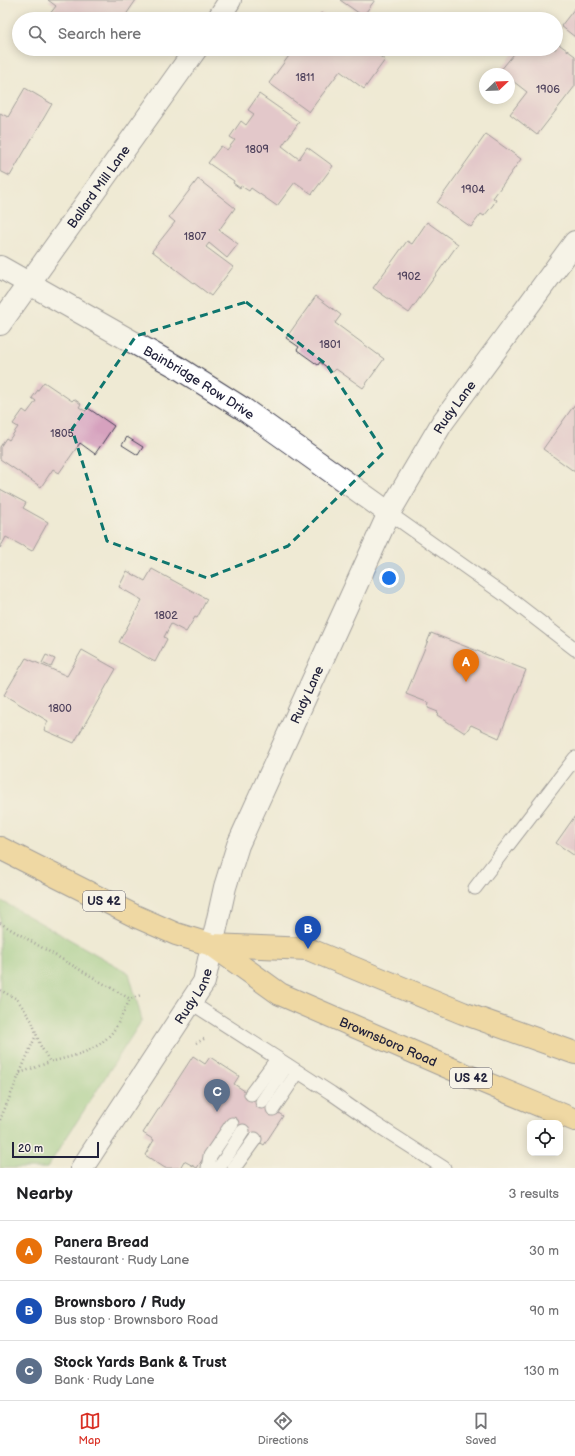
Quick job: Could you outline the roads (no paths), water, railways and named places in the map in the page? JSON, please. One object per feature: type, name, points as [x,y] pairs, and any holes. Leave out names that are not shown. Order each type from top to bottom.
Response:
[{"type":"main road","name":"Brownsboro Road","points":[[0,848],[135,916],[176,934],[212,944],[308,949],[464,1013],[575,1053]]},
{"type":"main road","name":"Brownsboro Road","points":[[212,944],[280,994],[459,1072],[575,1120]]},
{"type":"street","points":[[222,12],[230,0]]},
{"type":"street","name":"Ballard Mill Lane","points":[[0,324],[191,56]]},
{"type":"street","name":"Rudy Lane","points":[[82,1168],[204,982],[225,886],[238,845],[389,513],[442,423],[575,242]]},
{"type":"street","name":"Bainbridge Row Drive","points":[[0,267],[177,367],[245,410],[389,513]]},
{"type":"lane","points":[[389,513],[509,598],[575,649]]},
{"type":"lane","points":[[475,888],[575,758]]},
{"type":"lane","points":[[190,1002],[444,1168]]},
{"type":"lane","points":[[251,1094],[287,1065]]},
{"type":"lane","points":[[262,1102],[287,1065]]},
{"type":"lane","points":[[273,1109],[287,1065]]},
{"type":"lane","points":[[208,1168],[210,1156],[237,1128],[219,1168]]},
{"type":"lane","points":[[234,1168],[255,1139]]},
{"type":"place","name":"Panera Bread","points":[[466,682]]},
{"type":"place","name":"Brownsboro / Rudy","points":[[308,949]]},
{"type":"place","name":"Stock Yards Bank & Trust","points":[[217,1112]]}]
